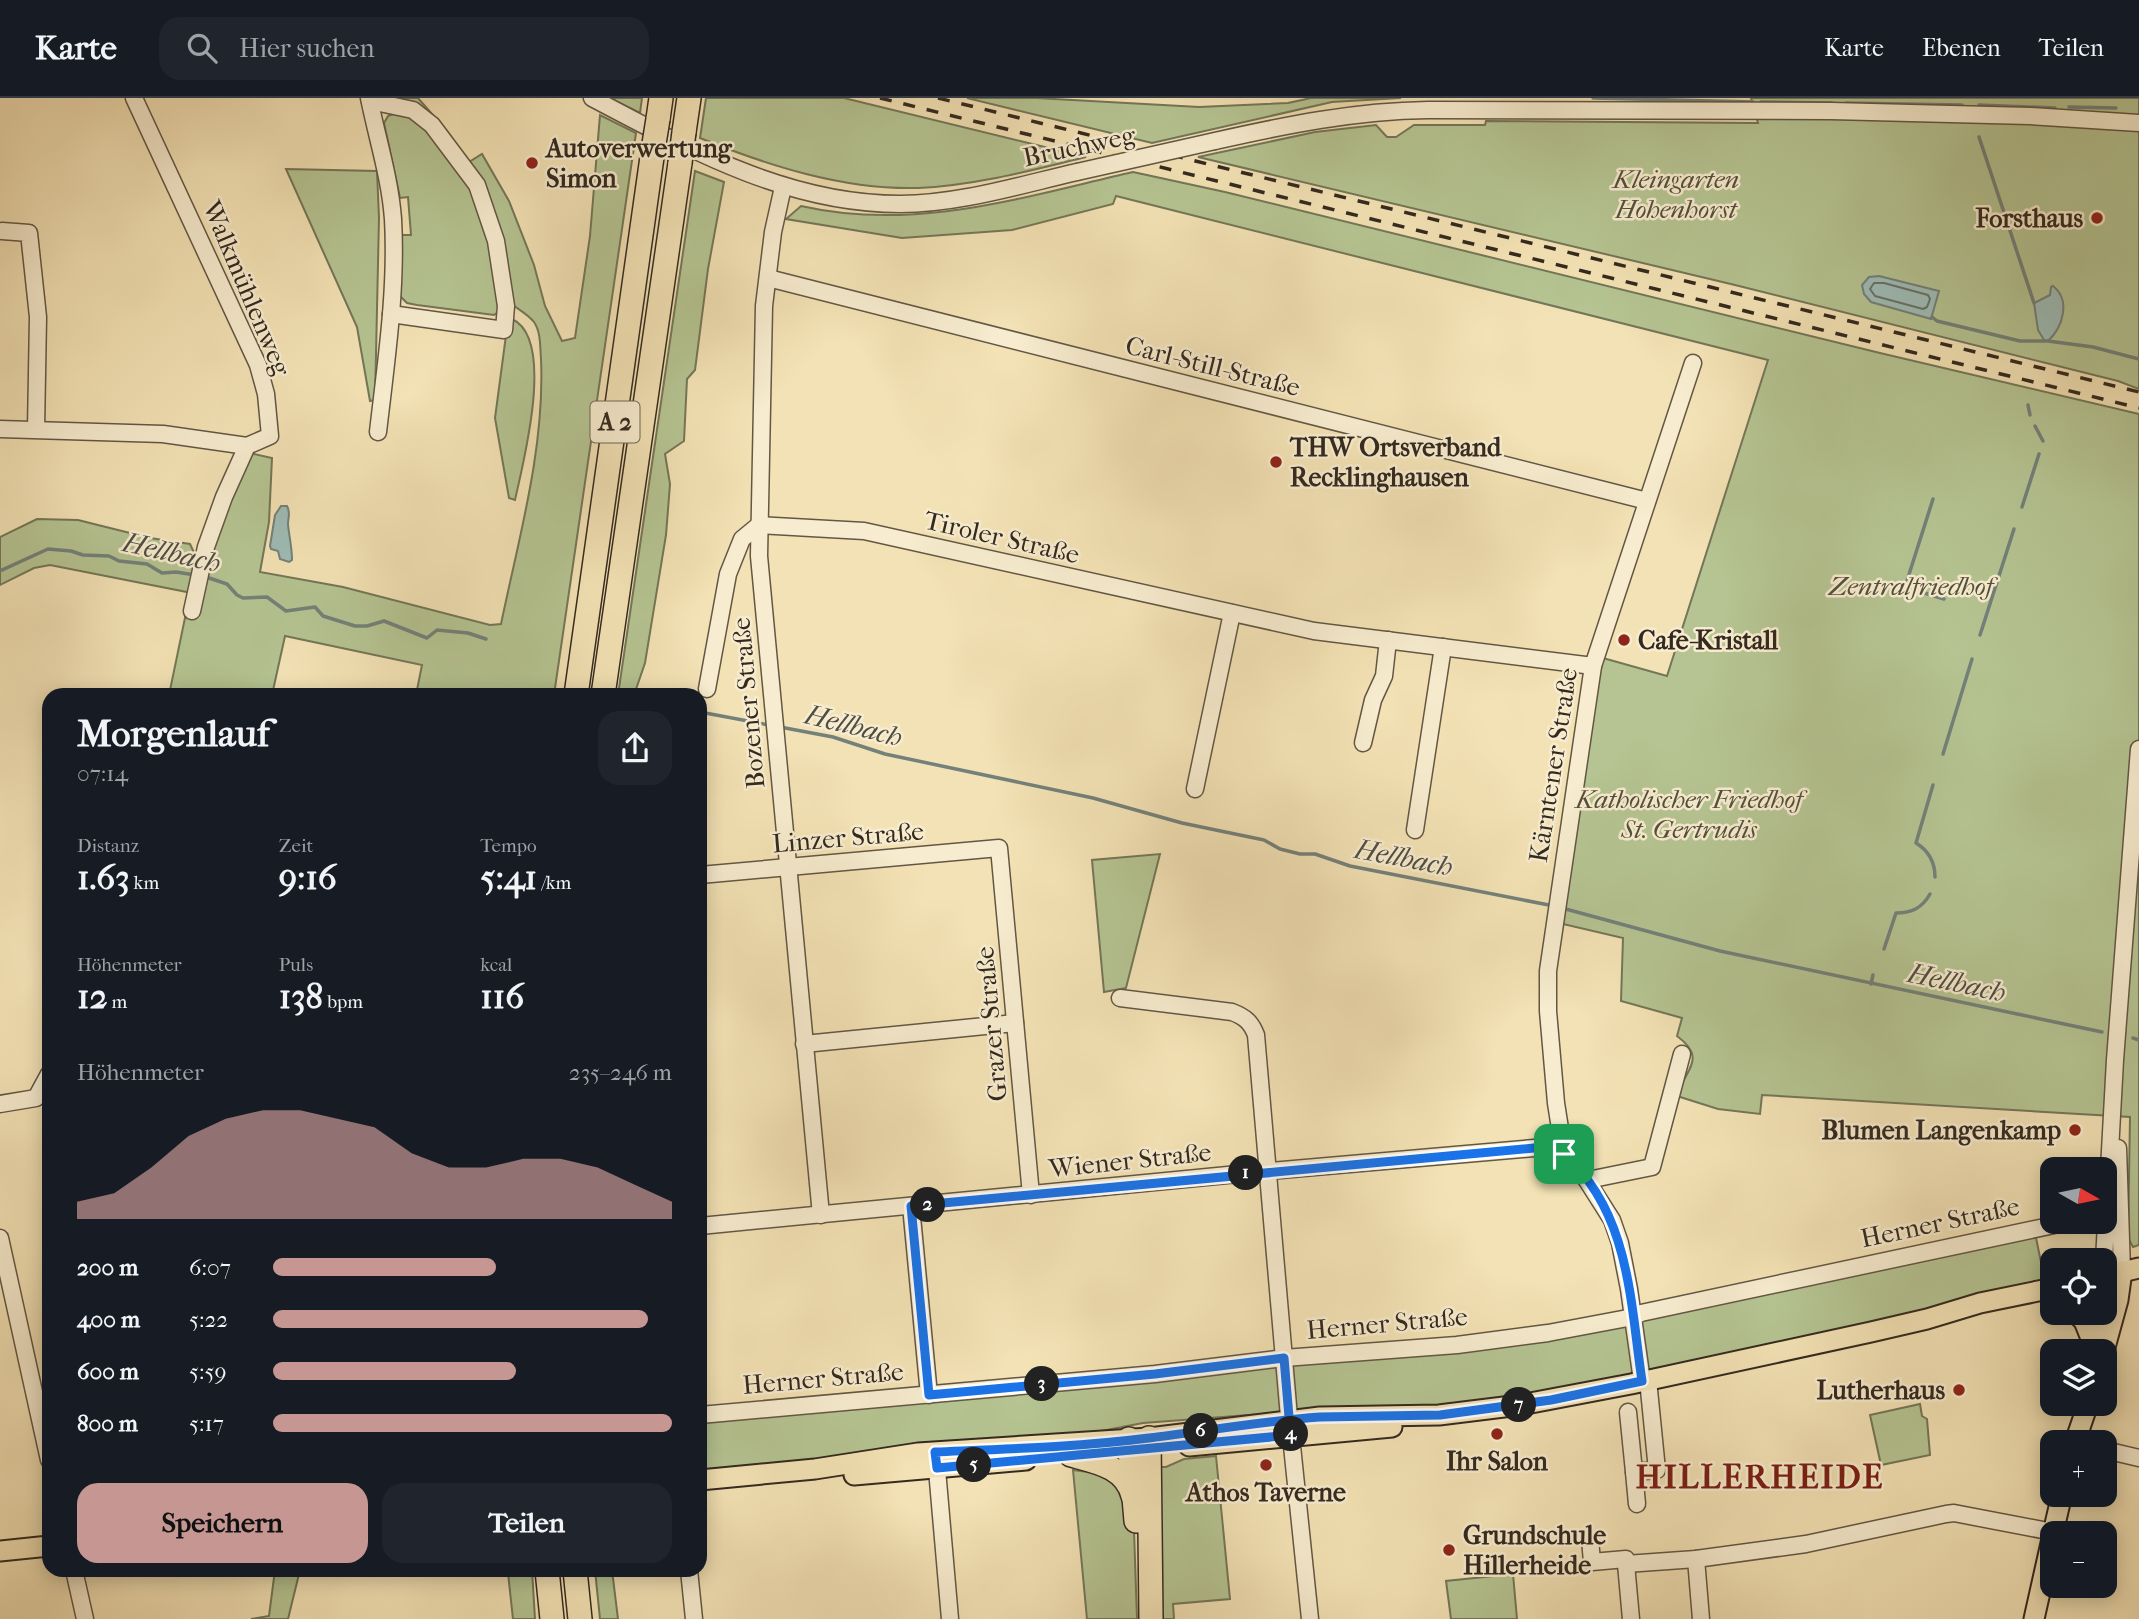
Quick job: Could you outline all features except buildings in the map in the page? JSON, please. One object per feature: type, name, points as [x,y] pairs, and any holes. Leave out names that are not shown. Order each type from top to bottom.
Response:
[{"type":"highway","name":"A 2","points":[[604,688],[689,98]]},
{"type":"highway","name":"A 2","points":[[577,688],[659,109]]},
{"type":"highway","points":[[1139,1444],[1135,1506],[1141,1619]]},
{"type":"highway","points":[[1139,1444],[1151,1619]]},
{"type":"highway","points":[[1071,1455],[1104,1464],[1124,1477],[1130,1484],[1135,1506]]},
{"type":"highway","points":[[548,1577],[552,1619]]},
{"type":"highway","points":[[576,1577],[580,1619]]},
{"type":"main road","points":[[2098,1339],[2122,1278]]},
{"type":"main road","points":[[707,1479],[1139,1444],[1290,1428],[1427,1424],[1506,1415],[2040,1301]]},
{"type":"main road","points":[[707,1490],[936,1460],[1071,1455],[1139,1444]]},
{"type":"main road","points":[[0,1551],[42,1547]]},
{"type":"main road","points":[[2034,1619],[2040,1592]]},
{"type":"street","name":"Walkmühlenweg","points":[[134,98],[258,365],[266,394],[270,436],[247,446],[224,497],[202,564],[192,611]]},
{"type":"street","name":"Bruchweg","points":[[592,98],[713,160],[783,187],[850,201],[902,204],[947,200],[1307,121],[1428,104],[2030,116],[2139,124]]},
{"type":"street","points":[[378,432],[391,314],[393,219],[386,171],[369,99],[413,110],[432,125],[477,185],[496,241],[506,306],[504,330],[391,314]]},
{"type":"street","name":"Bozener Straße","points":[[783,187],[773,232],[764,319],[759,556],[821,1215]]},
{"type":"street","points":[[2,231],[29,233],[38,317],[36,429]]},
{"type":"street","name":"Carl-Still-Straße","points":[[768,278],[1647,501]]},
{"type":"street","name":"Kärntener Straße","points":[[1564,1154],[1556,1103],[1548,1011],[1548,971],[1593,666],[1693,363]]},
{"type":"street","points":[[0,429],[163,434],[247,446]]},
{"type":"street","points":[[706,688],[728,574],[742,539],[759,525]]},
{"type":"street","name":"Tiroler Straße","points":[[759,525],[864,531],[1314,631],[1593,666]]},
{"type":"street","points":[[1195,789],[1233,613]]},
{"type":"street","points":[[1363,743],[1373,700],[1384,676],[1388,640]]},
{"type":"street","points":[[1415,830],[1443,647]]},
{"type":"street","points":[[2105,1248],[2115,1060],[2139,749]]},
{"type":"street","name":"Linzer Straße","points":[[707,874],[999,848]]},
{"type":"street","name":"Grazer Straße","points":[[999,848],[1031,1195]]},
{"type":"street","points":[[1120,998],[1232,1013],[1243,1017],[1252,1025],[1256,1035],[1290,1428],[1310,1619]]},
{"type":"street","points":[[804,1044],[1015,1023]]},
{"type":"street","points":[[1588,1180],[1652,1167],[1682,1054]]},
{"type":"street","points":[[2115,1060],[2119,1074],[2117,1130],[2122,1278]]},
{"type":"street","points":[[0,1104],[36,1098],[42,1087]]},
{"type":"street","name":"Wiener Straße","points":[[707,1225],[1534,1148],[1548,1148],[1564,1154]]},
{"type":"street","points":[[1564,1154],[1588,1180],[1612,1220],[1620,1243],[1646,1383],[1657,1470],[1634,1472]]},
{"type":"street","points":[[911,1206],[929,1395]]},
{"type":"street","name":"Herner Straße","points":[[707,1414],[1155,1374],[1284,1358],[1457,1345],[1548,1333],[1633,1317],[1653,1310],[2040,1228]]},
{"type":"street","points":[[0,1238],[42,1428]]},
{"type":"street","points":[[1628,1412],[1637,1504]]},
{"type":"street","points":[[2117,1453],[2139,1458]]},
{"type":"street","points":[[936,1460],[950,1619]]},
{"type":"street","points":[[1626,1564],[1696,1559],[1805,1544],[1954,1513],[2040,1530]]},
{"type":"street","points":[[1590,1539],[1592,1562],[1626,1559],[1631,1619]]},
{"type":"street","points":[[1696,1559],[1701,1619]]},
{"type":"street","points":[[76,1577],[85,1619]]},
{"type":"street","points":[[690,1577],[694,1619]]},
{"type":"green space","points":[[380,98],[418,98],[447,131],[469,162],[482,154],[509,201],[534,265],[545,306],[562,341],[575,338],[590,236],[600,115],[636,133],[555,688],[417,688],[422,665],[285,636],[274,688],[170,688],[186,613],[250,453],[272,458],[269,522],[260,572],[343,587],[490,625],[501,624],[535,459],[541,392],[539,335],[531,319],[509,302],[505,254],[438,125]]},
{"type":"green space","points":[[610,98],[642,98],[640,113]]},
{"type":"green space","points":[[706,98],[844,98],[1086,157],[1003,177],[939,187],[890,188],[862,185],[780,167],[700,138]]},
{"type":"green space","points":[[967,98],[1036,98],[1199,107],[1288,103],[1311,98],[1401,98],[1332,102],[1152,143]]},
{"type":"green space","name":"Kleingarten Hohenhorst","points":[[1751,98],[2139,98],[2139,389],[2118,381],[1735,285],[1198,157],[1315,132],[1376,125],[1387,137],[1396,137],[1414,125],[1485,125],[1486,121],[1758,123]]},
{"type":"green space","points":[[395,113],[420,121],[476,196],[488,226],[499,288],[498,312],[494,315],[407,303],[400,296],[401,235],[411,235],[408,197],[400,198],[384,123],[388,116]]},
{"type":"green space","points":[[286,169],[377,171],[379,218],[375,400],[370,401],[357,327]]},
{"type":"green space","points":[[695,171],[724,182],[708,269],[695,370],[687,379],[684,441],[665,454],[670,484],[666,535],[645,663],[636,688],[619,688]]},
{"type":"green space","points":[[1133,172],[2139,414],[2139,1245],[2133,1247],[2128,1238],[2130,1117],[1762,1095],[1760,1114],[1718,1109],[1677,1096],[1693,1058],[1686,1044],[1677,1036],[1682,1018],[1621,1001],[1623,938],[1563,924],[1598,677],[1603,658],[1667,676],[1768,360],[1116,196],[1113,204],[1012,230],[902,238],[786,219],[801,206],[843,213],[886,215],[968,208],[1010,201]]},
{"type":"green space","points":[[512,319],[525,331],[532,351],[534,375],[529,432],[515,500],[509,498],[495,418],[508,320]]},
{"type":"green space","points":[[37,519],[78,520],[150,538],[190,544],[199,563],[192,593],[50,565],[34,568],[0,585],[0,537]]},
{"type":"green space","points":[[1160,854],[1126,988],[1104,992],[1092,860]]},
{"type":"green space","points":[[2035,1233],[2040,1257],[2040,1281],[2018,1290],[1628,1379],[1425,1410],[1354,1407],[1143,1423],[1096,1432],[940,1443],[707,1473],[707,1419],[1252,1368],[1409,1356]]},
{"type":"green space","points":[[1920,1404],[1922,1416],[1927,1419],[1930,1455],[1881,1465],[1870,1415]]},
{"type":"green space","points":[[1216,1456],[1230,1599],[1173,1604],[1174,1619],[1156,1619],[1156,1467],[1166,1467],[1184,1459]]},
{"type":"green space","points":[[1073,1470],[1118,1476],[1134,1531],[1137,1619],[1087,1619]]},
{"type":"green space","points":[[1513,1574],[1517,1619],[1451,1619],[1446,1581]]},
{"type":"green space","points":[[274,1577],[298,1577],[288,1619],[251,1619],[269,1616]]},
{"type":"green space","points":[[508,1577],[532,1577],[535,1619],[513,1619]]},
{"type":"green space","points":[[596,1577],[613,1577],[618,1619],[600,1619]]},
{"type":"water","points":[[1879,276],[1939,291],[1931,319],[1871,302],[1864,294],[1862,285],[1869,277]]},
{"type":"water","points":[[2053,286],[2062,299],[2063,314],[2058,328],[2048,341],[2044,340],[2038,330],[2034,303],[2050,295]]},
{"type":"water","points":[[281,506],[287,506],[289,511],[292,560],[289,562],[280,559],[278,551],[270,546],[275,515]]},
{"type":"waterway","points":[[1593,98],[1753,102]]},
{"type":"waterway","points":[[1761,102],[1832,103]]},
{"type":"waterway","points":[[1846,103],[1962,105]]},
{"type":"waterway","points":[[1979,105],[2055,108]]},
{"type":"waterway","points":[[2069,107],[2116,108]]},
{"type":"waterway","points":[[1979,137],[2034,303]]},
{"type":"waterway","points":[[1932,317],[1937,321],[2020,341],[2048,341],[2093,347],[2139,359]]},
{"type":"waterway","points":[[2028,405],[2030,415]]},
{"type":"waterway","points":[[2035,426],[2043,441]]},
{"type":"waterway","points":[[2022,507],[2039,454]]},
{"type":"waterway","points":[[1933,499],[1905,587],[1944,599]]},
{"type":"waterway","points":[[1980,635],[2014,529]]},
{"type":"waterway","name":"Hellbach","points":[[0,571],[48,549],[109,556],[119,561],[147,564],[162,573],[195,575]]},
{"type":"waterway","name":"Hellbach","points":[[206,577],[227,584],[243,598],[267,597],[286,611],[315,607],[323,616],[355,626],[384,621],[427,638],[437,630],[468,633],[486,639]]},
{"type":"waterway","points":[[1943,754],[1972,659]]},
{"type":"waterway","name":"Hellbach","points":[[707,713],[769,725]]},
{"type":"waterway","name":"Hellbach","points":[[780,727],[833,737],[885,754],[1093,798],[1182,823],[1264,840],[1280,849],[1300,854],[1315,854],[1350,866],[1554,906]]},
{"type":"waterway","points":[[1933,785],[1916,843],[1930,857],[1935,877]]},
{"type":"waterway","points":[[1884,949],[1896,913],[1916,909],[1930,894]]},
{"type":"waterway","name":"Hellbach","points":[[1562,908],[1720,951],[2102,1032]]},
{"type":"waterway","name":"Hellbach","points":[[1871,984],[1873,975]]},
{"type":"waterway","name":"Hellbach","points":[[2133,1038],[2139,1040]]},
{"type":"railway","points":[[880,98],[2139,408]]},
{"type":"railway","points":[[938,98],[2139,392]]},
{"type":"place","name":"Autoverwertung Simon","points":[[532,163]]},
{"type":"place","name":"Forsthaus","points":[[2097,218]]},
{"type":"place","name":"THW Ortsverband Recklinghausen","points":[[1276,462]]},
{"type":"place","name":"Cafe-Kristall","points":[[1624,640]]},
{"type":"place","name":"Blumen Langenkamp","points":[[2075,1130]]},
{"type":"place","name":"Lutherhaus","points":[[1959,1390]]},
{"type":"place","name":"Ihr Salon","points":[[1497,1434]]},
{"type":"place","name":"Athos Taverne","points":[[1266,1465]]},
{"type":"place","name":"Grundschule Hillerheide","points":[[1449,1550]]},
{"type":"district","name":"HILLERHEIDE","points":[[1760,1476]]},
{"type":"route","points":[[1564,1154],[1548,1148],[1534,1148],[911,1206],[929,1395],[1155,1374],[1284,1358],[1289,1420],[1292,1435],[937,1468],[935,1452],[1059,1446],[1149,1438],[1158,1436],[1212,1430],[1262,1423],[1289,1420],[1313,1417],[1440,1415],[1551,1400],[1642,1381],[1620,1243],[1602,1201],[1579,1168],[1564,1154]]},
{"type":"park label","name":"Zentralfriedhof","points":[[1911,586]]},
{"type":"park label","name":"Katholischer Friedhof St. Gertrudis","points":[[1689,814]]}]
